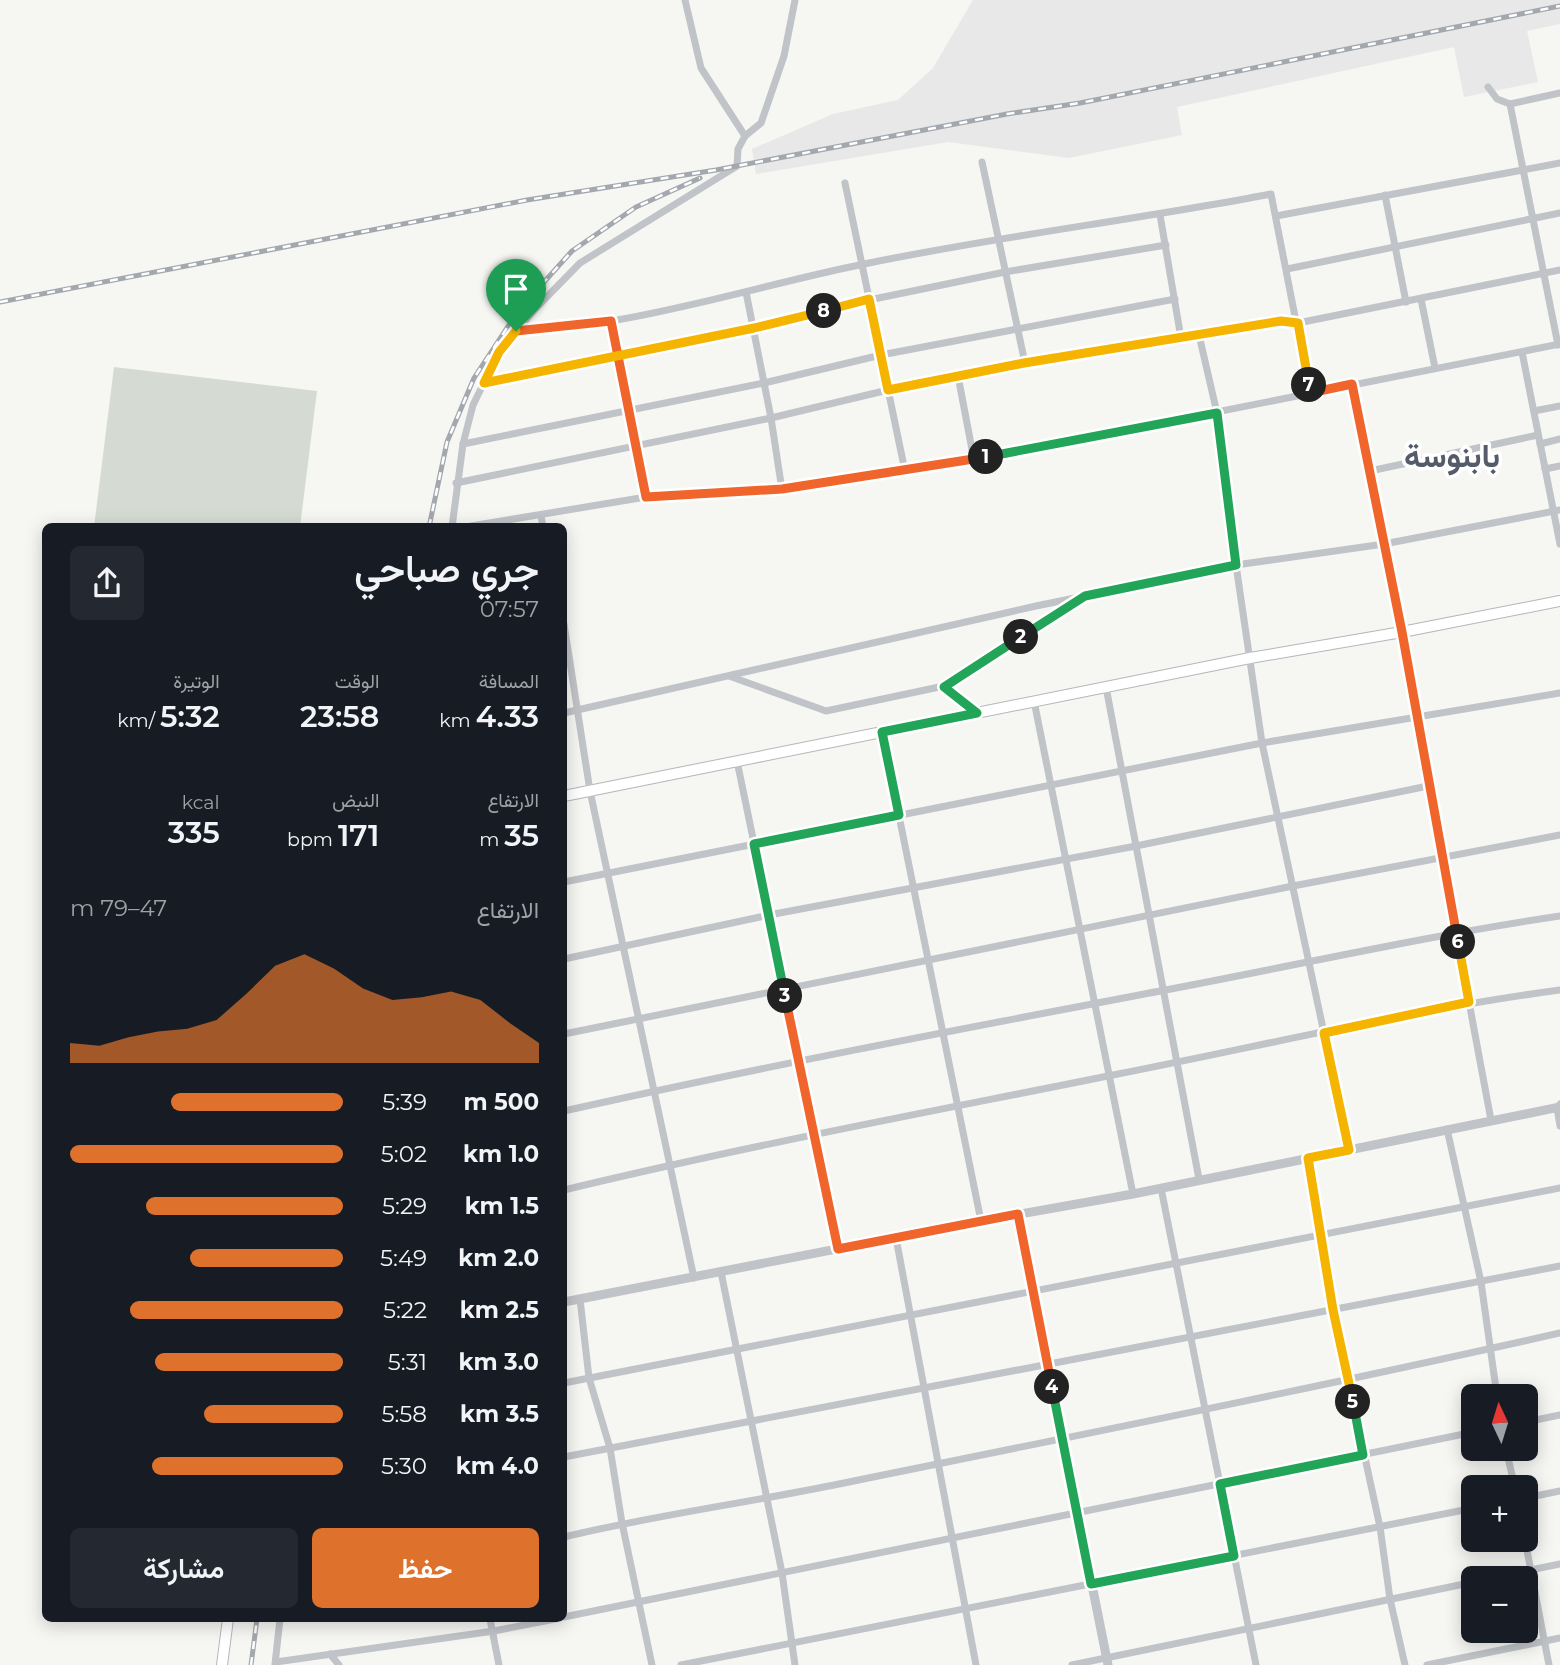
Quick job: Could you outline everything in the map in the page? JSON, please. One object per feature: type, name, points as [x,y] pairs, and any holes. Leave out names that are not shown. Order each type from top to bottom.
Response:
[{"type":"main road","points":[[567,795],[1250,658],[1560,601]]},
{"type":"main road","points":[[222,1665],[228,1622]]},
{"type":"street","points":[[685,0],[701,68],[745,136]]},
{"type":"street","points":[[452,523],[456,483],[473,405],[499,352],[580,263],[737,166],[737,149],[745,136],[761,123],[784,56],[795,0]]},
{"type":"street","points":[[1488,87],[1497,99],[1510,104],[1560,93]]},
{"type":"street","points":[[493,523],[646,497],[782,489],[974,460],[1559,345],[1510,104]]},
{"type":"street","points":[[982,162],[1024,363]]},
{"type":"street","points":[[1276,216],[1560,163]]},
{"type":"street","points":[[845,183],[905,471]]},
{"type":"street","points":[[516,331],[611,321],[862,264],[998,238],[1160,215],[1271,194],[1310,393]]},
{"type":"street","points":[[1385,195],[1406,302]]},
{"type":"street","points":[[1287,269],[1560,212]]},
{"type":"street","points":[[1160,215],[1181,338]]},
{"type":"street","points":[[484,383],[754,328],[869,299],[1005,272],[1166,245]]},
{"type":"street","points":[[456,483],[1024,363],[1281,321],[1298,323],[1560,270]]},
{"type":"street","points":[[746,292],[782,489]]},
{"type":"street","points":[[463,444],[764,383],[881,355],[1175,299]]},
{"type":"street","points":[[1421,299],[1435,368]]},
{"type":"street","points":[[611,321],[646,497]]},
{"type":"street","points":[[1199,335],[1217,413],[1262,743],[1349,1150]]},
{"type":"street","points":[[1522,352],[1545,469],[1557,511],[1560,544]]},
{"type":"street","points":[[958,376],[974,460]]},
{"type":"street","points":[[1352,384],[1402,632],[1415,716],[1491,1120]]},
{"type":"street","points":[[1534,411],[1560,406]]},
{"type":"street","points":[[1370,471],[1539,439],[1560,439]]},
{"type":"street","points":[[1545,469],[1560,466]]},
{"type":"street","points":[[567,712],[1085,596],[1236,565],[1384,544],[1557,511]]},
{"type":"street","points":[[541,516],[542,523]]},
{"type":"street","points":[[727,676],[826,711],[944,687],[1085,596]]},
{"type":"street","points":[[567,644],[590,791],[694,1278]]},
{"type":"street","points":[[944,687],[977,713]]},
{"type":"street","points":[[1105,687],[1199,1179]]},
{"type":"street","points":[[567,881],[1262,743],[1560,693]]},
{"type":"street","points":[[1034,701],[1133,1194]]},
{"type":"street","points":[[882,732],[981,1221]]},
{"type":"street","points":[[737,761],[838,1249]]},
{"type":"street","points":[[567,958],[769,915],[1136,846],[1428,786]]},
{"type":"street","points":[[567,1033],[1293,886],[1560,835]]},
{"type":"street","points":[[567,1110],[799,1061],[1308,960],[1455,932],[1560,916]]},
{"type":"street","points":[[567,1189],[670,1164],[957,1104],[1176,1063],[1469,1002],[1560,990]]},
{"type":"street","points":[[567,1302],[1133,1194],[1559,1106],[1560,1126]]},
{"type":"street","points":[[1447,1129],[1462,1207],[1481,1282],[1495,1384]]},
{"type":"street","points":[[1308,1158],[1333,1310],[1380,1527],[1390,1599],[1405,1665]]},
{"type":"street","points":[[1161,1188],[1256,1665]]},
{"type":"street","points":[[567,1382],[1560,1188]]},
{"type":"street","points":[[1018,1214],[1107,1662]]},
{"type":"street","points":[[896,1238],[976,1665]]},
{"type":"street","points":[[567,1456],[1560,1266]]},
{"type":"street","points":[[721,1272],[782,1573],[795,1665]]},
{"type":"street","points":[[580,1299],[589,1378],[610,1448],[622,1523],[652,1665]]},
{"type":"street","points":[[567,1536],[622,1523],[766,1499],[1349,1381],[1560,1333]]},
{"type":"street","points":[[1538,1420],[1560,1415]]},
{"type":"street","points":[[567,1616],[1461,1435]]},
{"type":"street","points":[[1538,1496],[1560,1491]]},
{"type":"street","points":[[681,1665],[1461,1511]]},
{"type":"street","points":[[1538,1569],[1560,1564]]},
{"type":"street","points":[[1072,1665],[1107,1662],[1248,1629],[1461,1585]]},
{"type":"street","points":[[1538,1611],[1549,1665]]},
{"type":"street","points":[[280,1622],[275,1664],[540,1622]]},
{"type":"street","points":[[491,1622],[499,1665]]},
{"type":"street","points":[[1427,1665],[1560,1638]]},
{"type":"street","points":[[330,1654],[339,1665]]},
{"type":"shaded area","points":[[973,0],[1560,0],[1560,24],[1527,31],[1538,82],[1464,97],[1454,47],[1177,107],[1182,135],[1069,158],[948,142],[756,174],[752,149],[833,114],[898,100],[933,68]]},
{"type":"shaded area","points":[[114,367],[317,391],[300,523],[94,523]]},
{"type":"railway","points":[[0,302],[527,200],[716,170],[1007,114],[1080,103],[1560,6]]},
{"type":"railway","points":[[430,523],[447,442],[474,378],[518,311],[572,251],[636,207],[700,178]]},
{"type":"railway","points":[[251,1665],[257,1622]]},
{"type":"district","name":"بابنوسة","points":[[1452,456]]},
{"type":"route","points":[[516,331],[499,352],[484,383],[617,356],[754,328],[869,299],[888,390],[1024,363],[1281,321],[1298,323],[1310,393],[1352,384],[1402,632],[1415,716],[1469,1002],[1324,1033],[1349,1150],[1308,1158],[1333,1310],[1363,1455],[1220,1484],[1234,1556],[1091,1584],[1018,1214],[838,1249],[754,844],[899,815],[882,732],[977,713],[944,687],[1085,596],[1236,565],[1217,413],[905,471],[782,489],[646,497],[617,356],[611,321],[516,331]]}]
